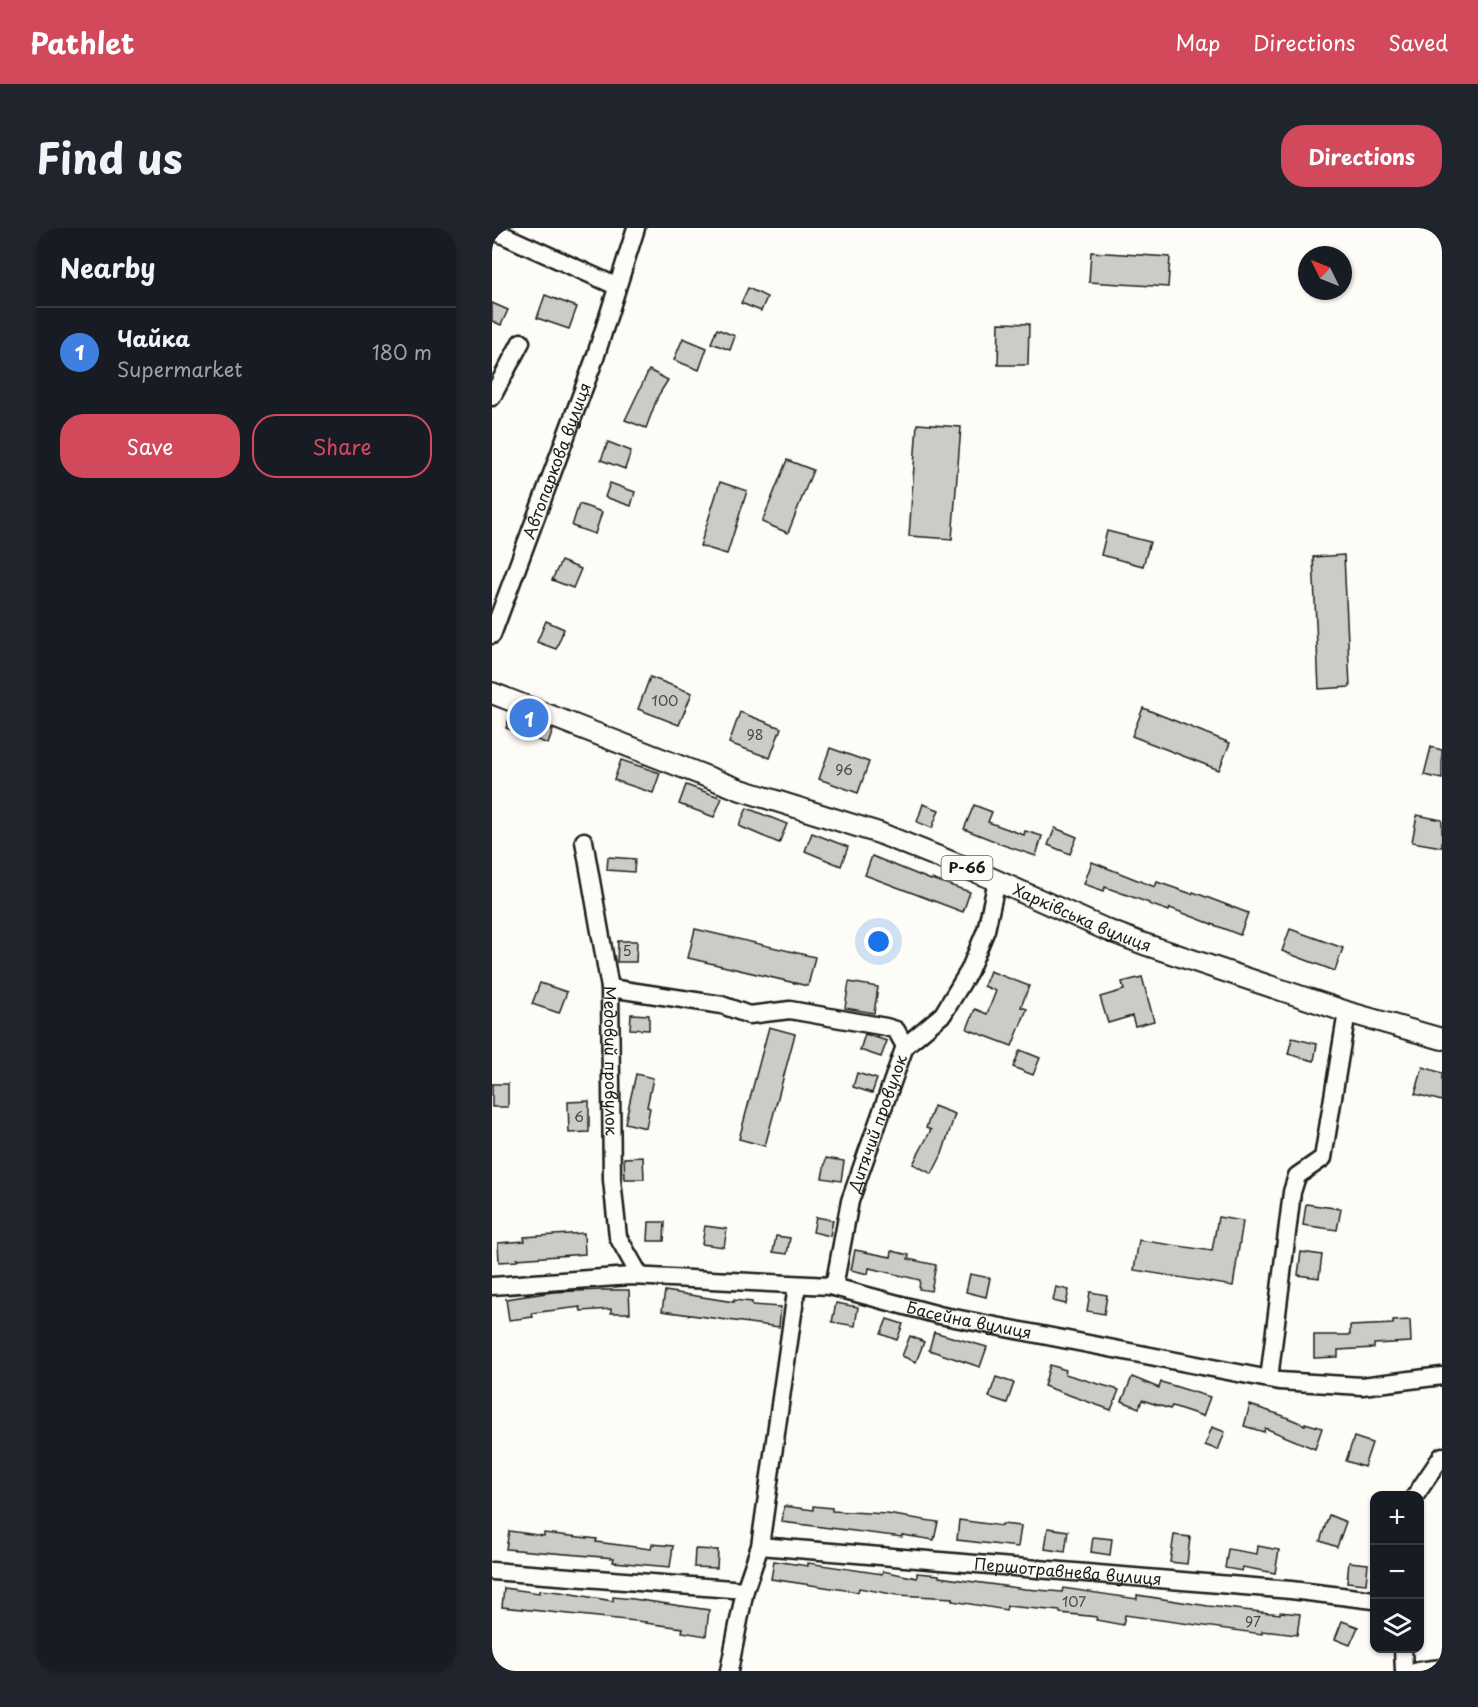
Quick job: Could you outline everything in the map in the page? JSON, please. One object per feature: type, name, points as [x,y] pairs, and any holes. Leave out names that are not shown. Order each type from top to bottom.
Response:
[{"type":"main road","name":"Харківська вулиця","points":[[492,693],[741,790],[879,833],[1144,944],[1347,1012],[1442,1039]]},
{"type":"street","name":"Автопаркова вулиця","points":[[492,635],[595,358],[636,228]]},
{"type":"street","points":[[492,230],[616,286]]},
{"type":"street","points":[[492,397],[521,342]]},
{"type":"street","name":"Медовий провулок","points":[[584,841],[610,988],[612,1180],[618,1237],[640,1276]]},
{"type":"street","name":"Дитячий провулок","points":[[834,1287],[850,1200],[905,1046],[943,1014],[969,971],[986,930],[998,881]]},
{"type":"street","points":[[610,988],[722,1005],[749,1015],[790,1010],[886,1027],[896,1030],[905,1046]]},
{"type":"street","points":[[1269,1379],[1292,1192],[1297,1176],[1323,1158],[1347,1012]]},
{"type":"street","name":"Басейна вулиця","points":[[492,1286],[640,1276],[834,1287],[939,1315],[1269,1379],[1362,1386],[1442,1376]]},
{"type":"street","points":[[729,1671],[745,1590],[760,1546],[797,1285]]},
{"type":"street","points":[[1418,1491],[1442,1456]]},
{"type":"street","name":"Першотравнева вулиця","points":[[760,1546],[1291,1590],[1370,1600]]},
{"type":"street","points":[[492,1570],[745,1590]]},
{"type":"street","points":[[1403,1653],[1404,1671]]},
{"type":"street","points":[[1417,1671],[1442,1668]]},
{"type":"building","points":[[1091,252],[1170,257],[1168,287],[1089,282]]},
{"type":"building","points":[[748,288],[767,297],[761,311],[741,303]]},
{"type":"building","points":[[545,295],[577,307],[569,329],[537,318]]},
{"type":"building","points":[[492,303],[508,310],[501,325],[492,321]]},
{"type":"building","points":[[999,323],[1029,324],[1028,365],[998,365]]},
{"type":"building","points":[[717,329],[735,336],[730,350],[711,343]]},
{"type":"building","points":[[683,338],[707,348],[699,370],[674,360]]},
{"type":"building","points":[[649,370],[668,380],[658,396],[646,428],[625,420]]},
{"type":"building","points":[[917,424],[961,427],[952,539],[909,536]]},
{"type":"building","points":[[608,442],[631,451],[625,469],[601,460]]},
{"type":"building","points":[[787,460],[813,470],[788,533],[762,522]]},
{"type":"building","points":[[720,482],[747,491],[727,554],[700,546]]},
{"type":"building","points":[[610,483],[635,492],[631,506],[605,497]]},
{"type":"building","points":[[579,504],[602,512],[595,534],[572,526]]},
{"type":"building","points":[[1107,531],[1150,542],[1143,566],[1101,555]]},
{"type":"building","points":[[1344,555],[1350,687],[1319,689],[1313,557]]},
{"type":"building","points":[[561,561],[581,569],[573,588],[552,580]]},
{"type":"building","points":[[546,621],[564,629],[556,649],[537,642]]},
{"type":"building","points":[[650,677],[692,693],[679,725],[638,709]]},
{"type":"building","points":[[1143,708],[1230,743],[1219,770],[1132,736]]},
{"type":"building","points":[[740,712],[781,728],[770,758],[729,743]]},
{"type":"building","points":[[510,715],[553,730],[548,744],[506,728]]},
{"type":"building","points":[[1431,747],[1442,750],[1442,779],[1424,775]]},
{"type":"building","points":[[830,748],[869,762],[858,793],[819,779]]},
{"type":"building","points":[[621,760],[660,773],[653,793],[614,780]]},
{"type":"building","points":[[686,785],[722,798],[714,817],[679,804]]},
{"type":"building","points":[[923,804],[939,810],[932,828],[917,822]]},
{"type":"building","points":[[974,805],[992,812],[988,822],[1024,835],[1025,831],[1042,836],[1036,856],[964,829]]},
{"type":"building","points":[[747,808],[787,824],[779,843],[739,826]]},
{"type":"building","points":[[1417,815],[1442,820],[1442,847],[1412,842]]},
{"type":"building","points":[[1055,828],[1077,837],[1070,854],[1048,845]]},
{"type":"building","points":[[812,833],[848,847],[841,866],[805,851]]},
{"type":"building","points":[[872,856],[931,880],[970,892],[963,912],[865,875]]},
{"type":"building","points":[[608,857],[635,859],[634,872],[607,870]]},
{"type":"building","points":[[1092,862],[1155,887],[1157,882],[1192,894],[1193,892],[1248,913],[1240,935],[1170,908],[1169,911],[1105,887],[1104,891],[1084,884]]},
{"type":"building","points":[[695,929],[815,957],[808,986],[688,958]]},
{"type":"building","points":[[1290,929],[1343,948],[1335,971],[1282,951]]},
{"type":"building","points":[[618,941],[637,941],[636,962],[617,962]]},
{"type":"building","points":[[990,971],[1029,986],[1021,1007],[1027,1009],[1012,1046],[967,1029],[975,1009],[987,1014],[996,991],[984,986]]},
{"type":"building","points":[[1142,977],[1154,1021],[1135,1026],[1132,1016],[1108,1023],[1100,997],[1124,990],[1122,982]]},
{"type":"building","points":[[849,982],[878,987],[874,1013],[845,1008]]},
{"type":"building","points":[[540,983],[567,992],[559,1013],[532,1004]]},
{"type":"building","points":[[631,1014],[649,1015],[649,1030],[630,1029]]},
{"type":"building","points":[[769,1027],[795,1034],[765,1146],[739,1139]]},
{"type":"building","points":[[865,1034],[887,1041],[881,1057],[860,1050]]},
{"type":"building","points":[[1292,1038],[1317,1044],[1314,1061],[1288,1054]]},
{"type":"building","points":[[1020,1050],[1040,1058],[1033,1075],[1013,1067]]},
{"type":"building","points":[[1423,1067],[1442,1073],[1442,1101],[1415,1094]]},
{"type":"building","points":[[857,1073],[877,1079],[872,1093],[853,1087]]},
{"type":"building","points":[[636,1074],[653,1078],[647,1107],[650,1108],[646,1128],[625,1123]]},
{"type":"building","points":[[492,1084],[508,1084],[508,1107],[492,1107]]},
{"type":"building","points":[[589,1101],[589,1132],[569,1133],[568,1102]]},
{"type":"building","points":[[934,1106],[955,1114],[942,1154],[932,1174],[913,1164],[931,1130],[926,1128]]},
{"type":"building","points":[[643,1157],[644,1179],[625,1179],[624,1158]]},
{"type":"building","points":[[826,1158],[844,1161],[841,1181],[822,1178]]},
{"type":"building","points":[[1306,1204],[1341,1209],[1337,1230],[1303,1225]]},
{"type":"building","points":[[816,1217],[833,1220],[830,1236],[813,1232]]},
{"type":"building","points":[[1218,1217],[1243,1221],[1233,1286],[1134,1270],[1139,1240],[1212,1251]]},
{"type":"building","points":[[649,1222],[665,1222],[664,1241],[648,1241]]},
{"type":"building","points":[[705,1226],[727,1229],[724,1247],[702,1244]]},
{"type":"building","points":[[584,1233],[585,1254],[499,1262],[498,1243],[525,1241],[524,1237]]},
{"type":"building","points":[[776,1236],[790,1238],[787,1254],[773,1252]]},
{"type":"building","points":[[855,1250],[891,1257],[892,1251],[909,1255],[908,1259],[936,1265],[931,1291],[919,1289],[920,1280],[869,1268],[868,1274],[851,1270]]},
{"type":"building","points":[[1301,1252],[1322,1255],[1319,1278],[1298,1275]]},
{"type":"building","points":[[970,1274],[990,1278],[986,1297],[966,1292]]},
{"type":"building","points":[[1056,1287],[1069,1290],[1066,1304],[1053,1301]]},
{"type":"building","points":[[629,1290],[630,1313],[611,1313],[611,1309],[581,1311],[580,1307],[532,1313],[533,1317],[509,1320],[506,1299],[553,1292]]},
{"type":"building","points":[[665,1291],[734,1302],[734,1300],[752,1302],[752,1305],[781,1307],[779,1327],[662,1311]]},
{"type":"building","points":[[1090,1292],[1107,1295],[1104,1314],[1087,1311]]},
{"type":"building","points":[[836,1303],[858,1307],[855,1326],[832,1322]]},
{"type":"building","points":[[887,1319],[903,1324],[897,1340],[881,1334]]},
{"type":"building","points":[[1410,1320],[1411,1342],[1374,1344],[1374,1348],[1338,1350],[1338,1357],[1314,1358],[1314,1335],[1350,1335],[1350,1326],[1393,1324],[1393,1321]]},
{"type":"building","points":[[934,1332],[987,1347],[980,1367],[929,1350]]},
{"type":"building","points":[[910,1336],[924,1342],[916,1362],[902,1356]]},
{"type":"building","points":[[1050,1365],[1066,1370],[1065,1374],[1119,1390],[1111,1410],[1044,1386]]},
{"type":"building","points":[[996,1377],[1014,1383],[1007,1403],[989,1397]]},
{"type":"building","points":[[1132,1377],[1159,1388],[1161,1382],[1210,1397],[1203,1416],[1172,1406],[1170,1409],[1142,1400],[1139,1408],[1122,1401]]},
{"type":"building","points":[[1250,1405],[1305,1425],[1305,1423],[1322,1428],[1315,1449],[1265,1428],[1264,1432],[1244,1426]]},
{"type":"building","points":[[1212,1427],[1225,1432],[1218,1450],[1205,1445]]},
{"type":"building","points":[[1354,1437],[1372,1443],[1364,1467],[1346,1461]]},
{"type":"building","points":[[784,1506],[813,1510],[813,1506],[832,1508],[832,1511],[887,1514],[938,1522],[934,1540],[902,1535],[902,1537],[782,1522]]},
{"type":"building","points":[[1329,1515],[1346,1522],[1337,1547],[1320,1541]]},
{"type":"building","points":[[959,1520],[1002,1526],[1002,1524],[1021,1526],[1018,1547],[957,1540]]},
{"type":"building","points":[[1048,1528],[1068,1531],[1065,1552],[1045,1549]]},
{"type":"building","points":[[509,1531],[544,1536],[544,1533],[597,1539],[596,1542],[651,1549],[652,1544],[673,1546],[670,1567],[613,1562],[614,1558],[506,1549]]},
{"type":"building","points":[[1174,1535],[1190,1537],[1187,1564],[1170,1562]]},
{"type":"building","points":[[1093,1537],[1112,1539],[1110,1555],[1091,1552]]},
{"type":"building","points":[[1258,1546],[1279,1550],[1275,1573],[1243,1567],[1242,1571],[1225,1568],[1228,1549],[1257,1554]]},
{"type":"building","points":[[695,1549],[718,1550],[717,1568],[694,1567]]},
{"type":"building","points":[[774,1561],[808,1566],[808,1563],[882,1574],[883,1571],[917,1578],[917,1573],[939,1575],[939,1577],[1025,1589],[1062,1592],[1063,1588],[1137,1599],[1137,1595],[1208,1606],[1300,1614],[1297,1635],[1262,1631],[1262,1634],[1125,1615],[1123,1625],[1096,1620],[1097,1617],[1060,1613],[1060,1611],[1007,1606],[1006,1610],[952,1601],[953,1598],[897,1595],[859,1588],[858,1592],[771,1579]]},
{"type":"building","points":[[1349,1562],[1368,1564],[1366,1584],[1347,1582]]},
{"type":"building","points":[[504,1588],[539,1593],[539,1590],[560,1592],[613,1601],[613,1597],[633,1599],[709,1610],[706,1636],[682,1632],[683,1628],[646,1622],[502,1607]]},
{"type":"building","points":[[1342,1621],[1358,1627],[1350,1645],[1335,1639]]},
{"type":"place","name":"Чайка","points":[[529,718]]}]
